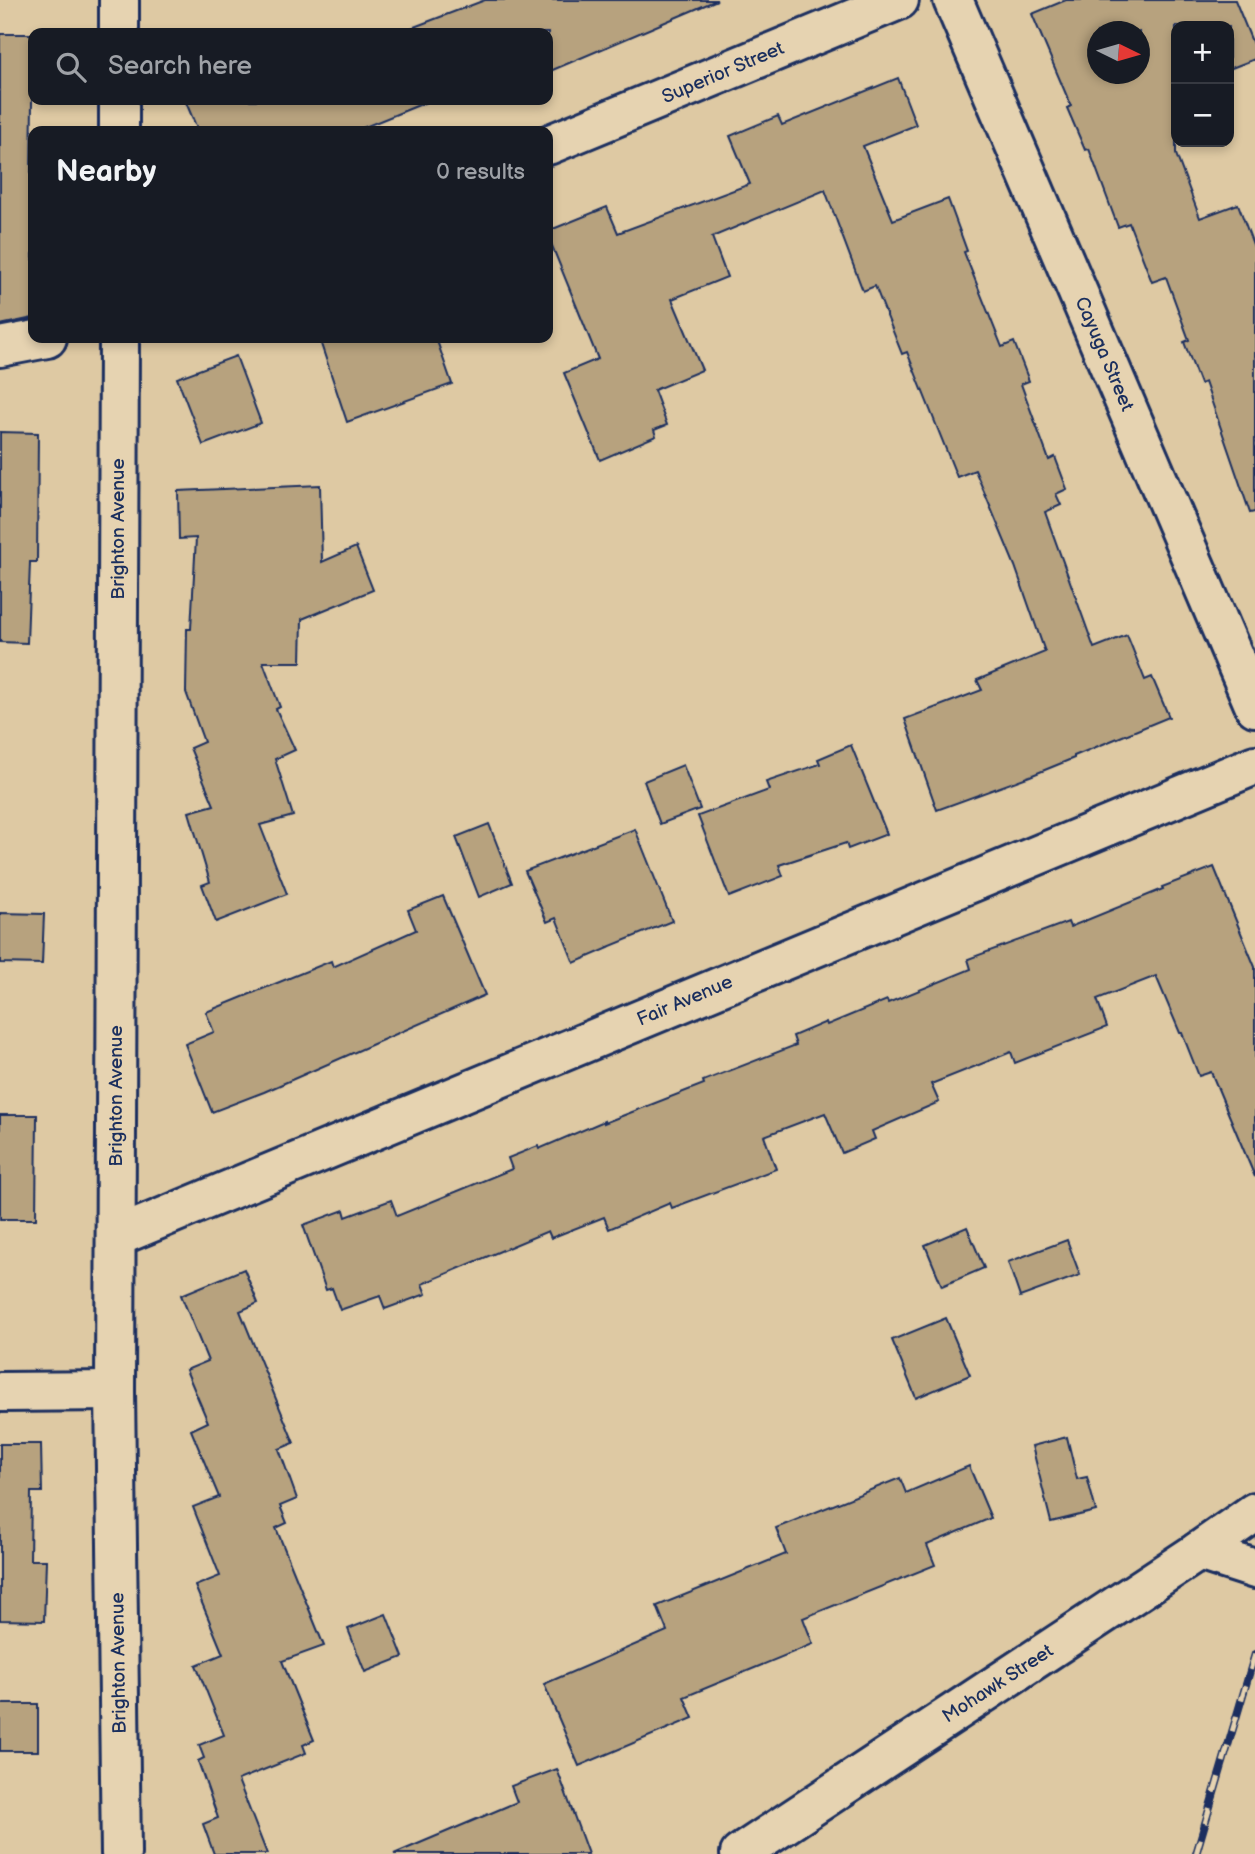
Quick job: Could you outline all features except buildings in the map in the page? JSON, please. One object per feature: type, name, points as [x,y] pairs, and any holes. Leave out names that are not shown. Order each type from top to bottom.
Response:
[{"type":"street","points":[[119,0],[119,28]]},
{"type":"street","name":"Superior Street","points":[[553,143],[899,0]]},
{"type":"street","name":"Cayuga Street","points":[[953,0],[1255,707]]},
{"type":"street","points":[[119,105],[119,126]]},
{"type":"street","points":[[0,347],[28,342]]},
{"type":"street","name":"Brighton Avenue","points":[[119,343],[115,1391],[121,1854]]},
{"type":"street","name":"Fair Avenue","points":[[116,1237],[1255,765]]},
{"type":"street","points":[[0,1392],[115,1391]]},
{"type":"street","name":"Mohawk Street","points":[[740,1854],[1255,1512]]},
{"type":"street","points":[[1199,1551],[1255,1569]]},
{"type":"railway","points":[[1196,1854],[1255,1654]]}]
